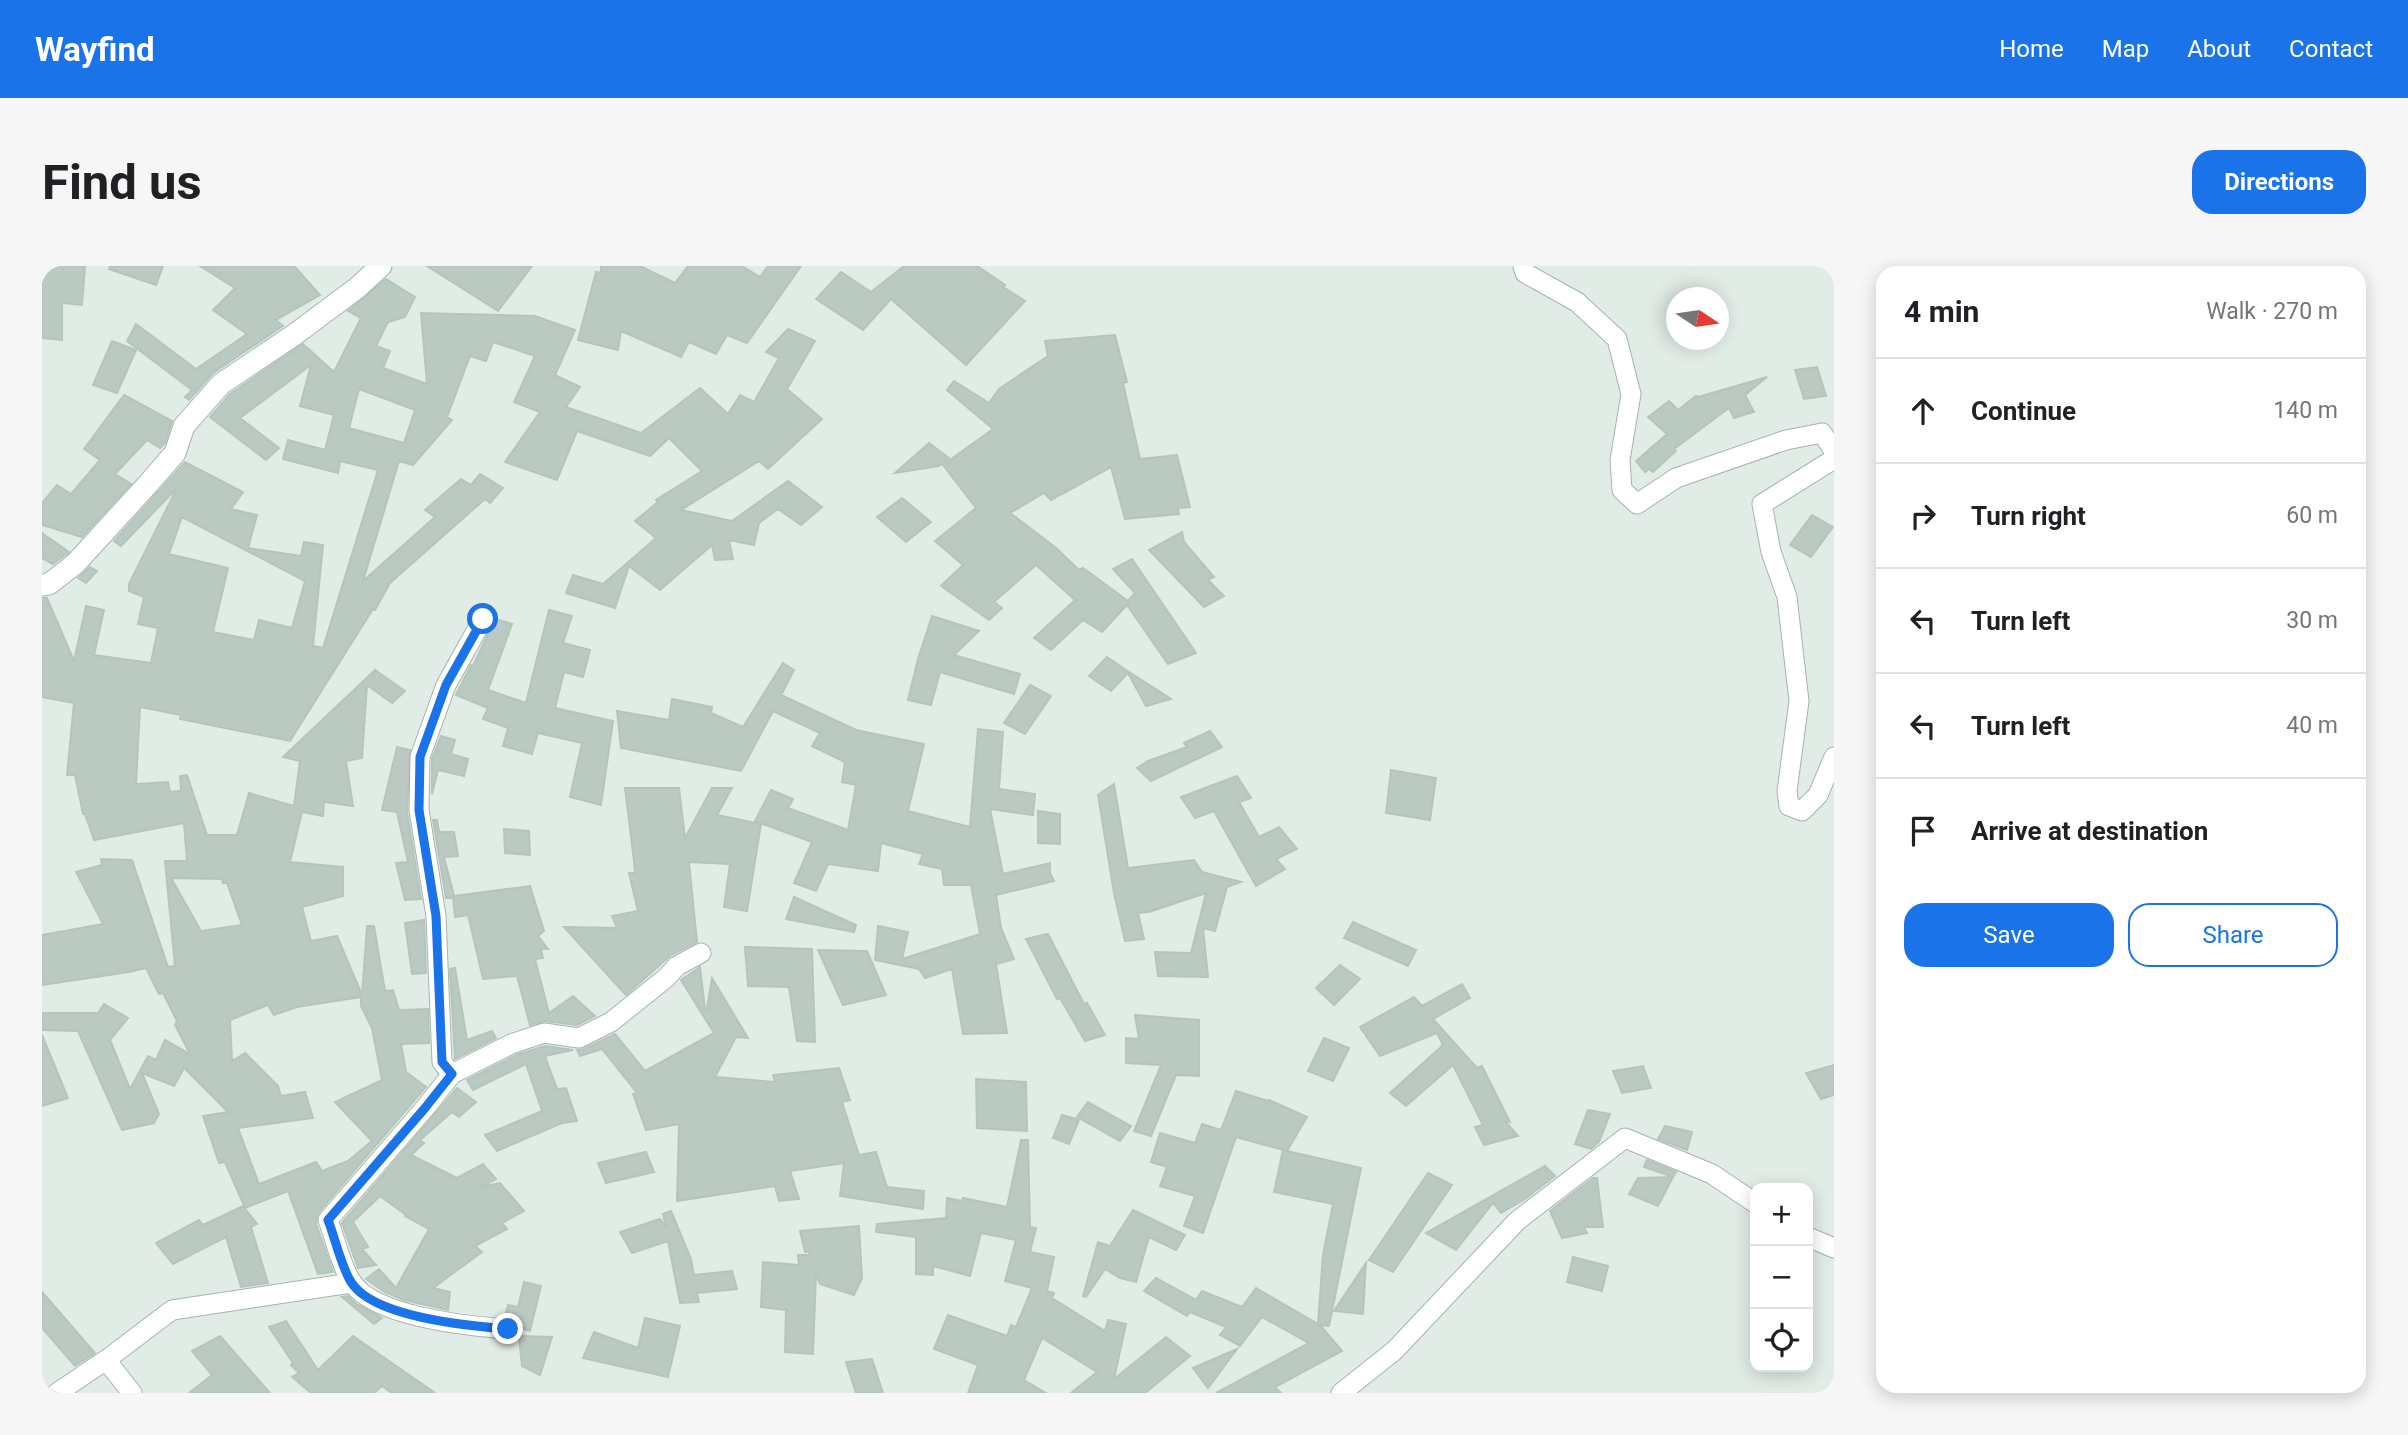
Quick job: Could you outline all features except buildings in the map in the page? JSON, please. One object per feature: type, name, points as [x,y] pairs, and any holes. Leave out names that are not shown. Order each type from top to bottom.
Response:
[{"type":"street","points":[[42,585],[49,584],[75,564],[148,484],[175,453],[184,426],[221,384],[357,288],[381,266]]},
{"type":"street","points":[[1522,266],[1525,273],[1577,302],[1617,339],[1631,394],[1620,460],[1622,490],[1637,504],[1676,478],[1786,440],[1822,433],[1834,451]]},
{"type":"street","points":[[1834,459],[1762,504],[1771,552],[1787,597],[1799,701],[1787,790],[1789,806],[1802,811],[1818,795],[1834,757]]},
{"type":"street","points":[[452,1074],[442,1062],[436,916],[419,810],[420,757],[446,685],[483,619]]},
{"type":"street","points":[[508,1329],[468,1326],[379,1306],[351,1283],[328,1220],[452,1074],[511,1044],[544,1033],[579,1038],[611,1022],[667,978],[677,966],[701,953]]},
{"type":"street","points":[[1342,1393],[1394,1351],[1517,1221],[1625,1138],[1712,1174],[1750,1200]]},
{"type":"street","points":[[1813,1239],[1834,1248]]},
{"type":"street","points":[[57,1393],[172,1310],[351,1283]]},
{"type":"street","points":[[106,1360],[132,1393]]},
{"type":"route","points":[[483,619],[446,685],[420,757],[419,810],[436,916],[442,1062],[452,1074],[328,1220],[351,1283],[379,1306],[468,1326],[508,1329]]}]
